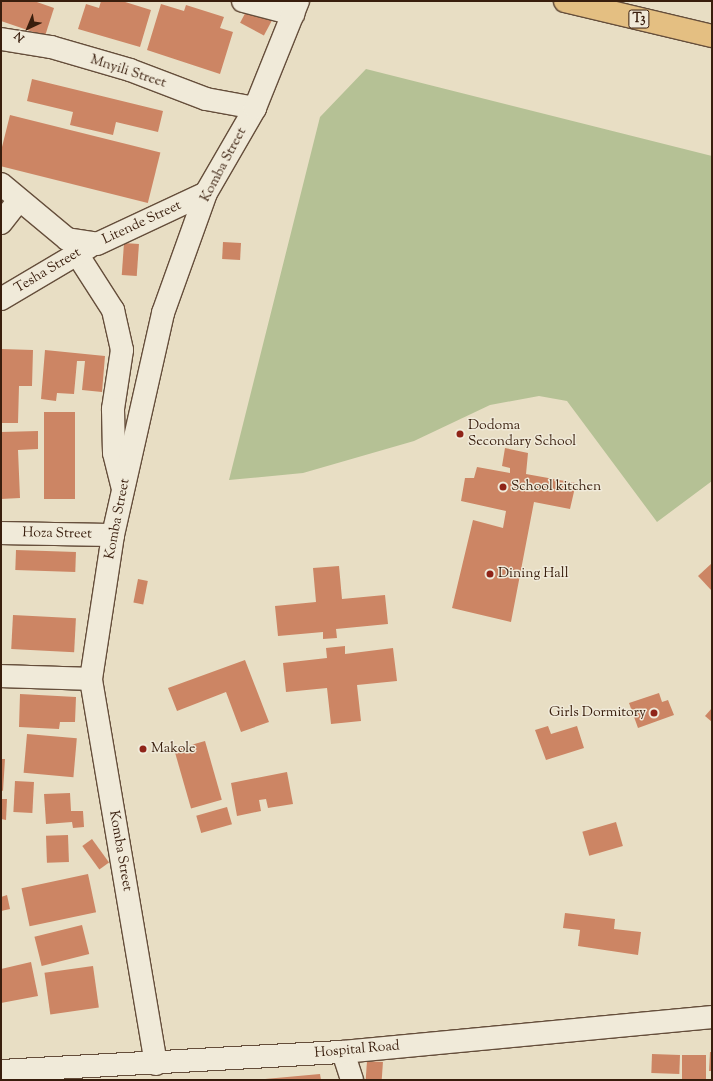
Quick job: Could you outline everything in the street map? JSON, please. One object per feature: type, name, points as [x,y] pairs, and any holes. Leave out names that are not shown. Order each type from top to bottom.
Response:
[{"type":"highway","name":"T3","points":[[565,1],[712,36]]},
{"type":"street","points":[[243,1],[296,8]]},
{"type":"street","name":"Komba Street","points":[[155,1069],[90,679],[114,536],[163,313],[206,193],[255,108],[296,8]]},
{"type":"street","name":"Mnyili Street","points":[[1,39],[51,47],[130,70],[206,99],[255,108]]},
{"type":"street","name":"Litende Street","points":[[1,184],[18,201],[67,239],[86,249],[206,193]]},
{"type":"street","points":[[1,223],[18,201]]},
{"type":"street","points":[[86,249],[113,310],[122,350],[113,409],[114,453],[123,491]]},
{"type":"street","name":"Tesha Street","points":[[1,299],[86,249]]},
{"type":"street","name":"Hoza Street","points":[[1,534],[114,536]]},
{"type":"street","points":[[1,676],[90,679]]},
{"type":"street","name":"Hospital Road","points":[[1,1071],[155,1069],[712,1017]]},
{"type":"street","points":[[343,1052],[352,1080]]},
{"type":"green space","points":[[366,69],[712,156],[712,481],[657,522],[567,401],[539,396],[490,405],[414,441],[303,473],[229,480],[320,117]]},
{"type":"building","points":[[1,1],[34,1],[54,8],[45,36],[1,21]]},
{"type":"building","points":[[101,1],[122,1],[151,10],[140,47],[78,29],[86,4],[99,8]]},
{"type":"building","points":[[161,4],[184,11],[186,5],[224,17],[220,28],[233,32],[220,74],[147,50]]},
{"type":"building","points":[[249,6],[273,19],[264,35],[240,23]]},
{"type":"building","points":[[32,79],[163,111],[158,132],[116,122],[113,135],[70,125],[73,112],[27,101]]},
{"type":"building","points":[[10,115],[160,152],[148,203],[1,166],[1,151]]},
{"type":"building","points":[[223,242],[241,243],[240,260],[222,259]]},
{"type":"building","points":[[124,243],[139,244],[137,276],[122,275]]},
{"type":"building","points":[[1,349],[33,350],[32,386],[19,386],[18,423],[1,423]]},
{"type":"building","points":[[45,350],[105,356],[102,392],[82,390],[85,361],[77,361],[74,394],[57,393],[56,401],[41,399]]},
{"type":"building","points":[[44,412],[75,412],[75,499],[44,499]]},
{"type":"building","points":[[38,431],[38,449],[18,450],[20,498],[1,499],[1,432]]},
{"type":"building","points":[[505,448],[528,453],[526,474],[576,483],[570,509],[534,502],[511,622],[452,608],[473,520],[503,528],[506,511],[461,501],[465,478],[474,478],[477,467],[510,473],[510,468],[502,466]]},
{"type":"building","points":[[16,550],[76,552],[75,572],[15,570]]},
{"type":"building","points":[[712,563],[712,591],[698,576]]},
{"type":"building","points":[[339,566],[342,599],[385,595],[388,624],[336,629],[337,638],[323,639],[323,632],[278,636],[275,606],[316,602],[313,568]]},
{"type":"building","points":[[138,579],[148,581],[143,604],[133,603]]},
{"type":"building","points":[[13,615],[76,618],[74,652],[11,649]]},
{"type":"building","points":[[345,646],[345,654],[393,648],[397,681],[357,685],[361,721],[331,724],[327,688],[286,692],[283,663],[327,658],[326,648]]},
{"type":"building","points":[[245,660],[269,722],[241,732],[226,692],[177,711],[168,688]]},
{"type":"building","points":[[659,693],[662,702],[668,700],[674,715],[638,728],[629,703]]},
{"type":"building","points":[[20,694],[76,697],[75,722],[60,722],[59,729],[19,727]]},
{"type":"building","points":[[712,708],[712,722],[705,716]]},
{"type":"building","points":[[548,726],[551,734],[577,726],[584,748],[546,760],[535,730]]},
{"type":"building","points":[[27,734],[77,738],[73,777],[24,773]]},
{"type":"building","points":[[205,741],[222,800],[191,808],[174,750]]},
{"type":"building","points":[[1,759],[5,759],[3,791],[1,790]]},
{"type":"building","points":[[287,772],[293,804],[268,808],[266,799],[259,800],[261,811],[237,816],[231,783]]},
{"type":"building","points":[[15,781],[34,782],[32,813],[13,812]]},
{"type":"building","points":[[70,793],[71,811],[83,811],[84,827],[73,828],[72,822],[46,824],[44,794]]},
{"type":"building","points":[[1,799],[7,799],[6,820],[1,819]]},
{"type":"building","points":[[227,807],[232,824],[201,833],[196,816]]},
{"type":"building","points":[[616,822],[623,846],[589,856],[582,832]]},
{"type":"building","points":[[68,835],[69,862],[47,863],[46,836]]},
{"type":"building","points":[[92,839],[109,862],[99,870],[82,846]]},
{"type":"building","points":[[88,874],[96,912],[30,926],[21,888]]},
{"type":"building","points":[[7,895],[10,909],[1,911],[1,897]]},
{"type":"building","points":[[565,913],[615,919],[614,929],[641,932],[638,955],[578,946],[580,930],[563,928]]},
{"type":"building","points":[[82,925],[89,954],[42,966],[34,937]]},
{"type":"building","points":[[31,962],[38,996],[1,1003],[1,969]]},
{"type":"building","points":[[93,966],[99,1008],[50,1014],[44,973]]},
{"type":"building","points":[[710,1052],[712,1052],[712,1071],[709,1071]]},
{"type":"building","points":[[652,1054],[680,1055],[679,1074],[651,1073]]},
{"type":"building","points":[[682,1055],[706,1055],[706,1080],[682,1080]]},
{"type":"building","points":[[367,1061],[383,1062],[382,1080],[366,1080]]},
{"type":"building","points":[[320,1074],[321,1080],[265,1080],[265,1079]]},
{"type":"place","name":"Dodoma Secondary School","points":[[460,434]]},
{"type":"place","name":"School kitchen","points":[[503,487]]},
{"type":"place","name":"Dining Hall","points":[[490,574]]},
{"type":"place","name":"Girls Dormitory","points":[[654,713]]},
{"type":"place","name":"Makole","points":[[143,749]]}]
